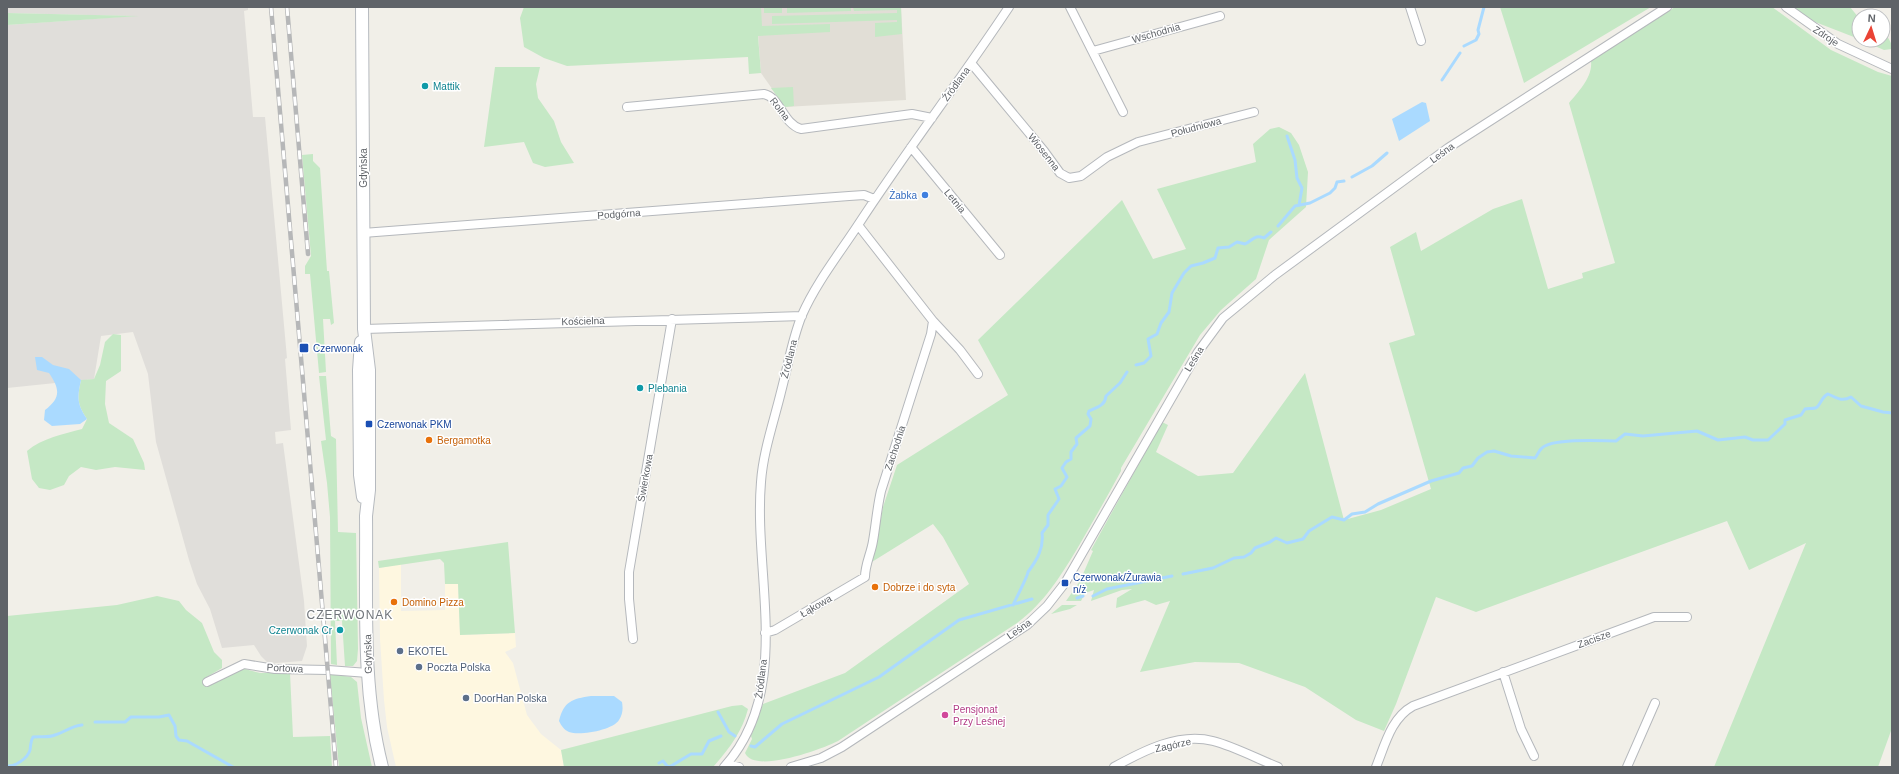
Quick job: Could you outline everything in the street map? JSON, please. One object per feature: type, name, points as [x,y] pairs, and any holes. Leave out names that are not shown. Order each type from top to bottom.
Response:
[{"type":"main road","name":"Gdyńska","points":[[362,7],[364,329],[369,370],[369,490],[366,516],[368,673],[374,730],[382,767]]},
{"type":"street","name":"Źródlana","points":[[725,765],[740,748],[749,730],[758,702],[763,677],[765,633],[760,517],[761,482],[767,446],[802,316],[817,288],[874,200],[1009,7]]},
{"type":"street","points":[[1070,7],[1123,112]]},
{"type":"street","points":[[1410,7],[1421,41]]},
{"type":"street","name":"Leśna","points":[[791,767],[821,758],[855,738],[1027,624],[1048,606],[1065,583],[1085,550],[1198,352],[1223,318],[1275,275],[1448,148],[1667,7]]},
{"type":"street","name":"Zdroje","points":[[1786,7],[1838,44],[1892,69]]},
{"type":"street","name":"Wschodnia","points":[[1093,51],[1220,16]]},
{"type":"street","name":"Wiosenna","points":[[971,63],[1064,176],[1076,178],[1081,176],[1107,157],[1138,142]]},
{"type":"street","name":"Rolna","points":[[627,107],[764,94],[771,97],[795,127],[801,128],[912,114],[932,118]]},
{"type":"street","name":"Południowa","points":[[1138,142],[1254,112]]},
{"type":"street","name":"Letnia","points":[[911,147],[1000,255]]},
{"type":"street","name":"Podgórna","points":[[363,234],[849,196],[864,196],[874,200]]},
{"type":"street","points":[[858,224],[933,321],[960,350],[978,374]]},
{"type":"street","name":"Kościelna","points":[[364,329],[802,316]]},
{"type":"street","name":"Świerkowa","points":[[633,639],[629,599],[629,572],[672,319]]},
{"type":"street","name":"Zachodnia","points":[[865,577],[865,565],[871,553],[874,540],[875,516],[881,491],[931,334],[933,321]]},
{"type":"street","name":"Łąkowa","points":[[765,633],[775,630],[865,577]]},
{"type":"street","name":"Zacisze","points":[[1376,767],[1389,735],[1403,712],[1413,706],[1654,617],[1687,617]]},
{"type":"street","name":"Portowa","points":[[207,682],[244,664],[275,669],[328,670],[368,673]]},
{"type":"street","points":[[1502,672],[1521,729],[1534,756]]},
{"type":"street","points":[[1627,767],[1655,703]]},
{"type":"street","name":"Zagórze","points":[[1114,767],[1142,752],[1188,739],[1212,740],[1278,767]]},
{"type":"street","points":[[725,765],[739,767]]},
{"type":"shaded area","points":[[7,7],[248,7],[248,10],[244,11],[253,117],[265,117],[287,358],[285,359],[291,430],[275,432],[276,444],[283,443],[304,601],[307,646],[302,661],[276,663],[267,662],[254,645],[222,648],[210,609],[197,584],[189,560],[156,442],[148,374],[133,332],[101,336],[94,379],[7,388],[7,25],[133,16],[7,13]]},
{"type":"shaded area","points":[[756,7],[901,7],[906,100],[785,107],[761,73]]},
{"type":"shaded area","points":[[401,564],[401,611],[445,610],[445,584],[458,583],[460,635],[515,633],[516,647],[505,652],[513,663],[527,715],[541,734],[561,750],[564,767],[396,767],[387,727],[384,700],[380,639],[379,568]]},
{"type":"green space","points":[[524,7],[761,7],[762,26],[830,24],[830,32],[758,36],[761,73],[749,74],[748,57],[567,66],[544,58],[524,47],[520,18]]},
{"type":"green space","points":[[764,7],[782,7],[782,13],[764,13]]},
{"type":"green space","points":[[787,7],[851,7],[851,11],[787,13]]},
{"type":"green space","points":[[853,7],[901,7],[902,34],[875,37],[875,23],[897,22],[897,20],[772,24],[772,16],[897,13],[897,10],[854,11]]},
{"type":"green space","points":[[1500,7],[1651,7],[1524,83]]},
{"type":"green space","points":[[1675,7],[1772,7],[1831,50],[1878,72],[1892,76],[1892,728],[1878,767],[1714,767],[1806,543],[1749,570],[1727,521],[1476,612],[1436,597],[1396,704],[1384,731],[1356,720],[1305,687],[1239,663],[1195,662],[1140,672],[1170,601],[1156,605],[1145,600],[1116,608],[1117,598],[1132,589],[1122,590],[1091,601],[1094,590],[1085,593],[1081,601],[1066,601],[1080,581],[1093,551],[1091,550],[1162,422],[1168,425],[1156,452],[1198,476],[1233,473],[1305,373],[1344,520],[1381,510],[1431,489],[1389,343],[1415,335],[1390,247],[1416,232],[1421,251],[1493,209],[1522,199],[1548,289],[1583,278],[1582,273],[1615,263],[1569,103],[1590,73],[1591,61]]},
{"type":"green space","points":[[1793,7],[1850,7],[1851,36],[1810,20]]},
{"type":"green space","points":[[7,13],[139,16],[7,25]]},
{"type":"green space","points":[[1891,44],[1892,49],[1884,50],[1879,48],[1891,48]]},
{"type":"green space","points":[[495,67],[540,67],[536,84],[538,98],[554,121],[561,142],[574,163],[545,167],[533,163],[524,142],[484,147]]},
{"type":"green space","points":[[793,87],[794,106],[785,107],[771,88]]},
{"type":"green space","points":[[1279,127],[1291,133],[1299,145],[1308,172],[1306,207],[1269,240],[1256,279],[1221,310],[1200,335],[1121,468],[1116,481],[1077,549],[1051,589],[1027,615],[1017,623],[838,741],[817,750],[774,761],[751,759],[745,753],[752,739],[751,736],[763,704],[845,673],[969,584],[943,537],[933,524],[867,565],[875,550],[883,507],[897,465],[1008,395],[978,340],[1122,200],[1153,259],[1186,249],[1157,189],[1256,162],[1253,144],[1270,129]]},
{"type":"green space","points":[[313,154],[313,161],[320,168],[327,271],[329,271],[334,323],[331,325],[330,319],[323,319],[326,372],[319,373],[310,274],[305,274],[305,266],[311,256],[302,155]]},
{"type":"green space","points":[[113,334],[121,335],[121,371],[106,381],[105,404],[109,423],[133,439],[144,463],[145,470],[115,467],[96,470],[81,467],[69,476],[64,485],[50,490],[39,488],[32,479],[27,451],[46,440],[82,429],[87,419],[81,409],[79,401],[81,380],[94,379],[100,365],[105,342]]},
{"type":"green space","points":[[319,376],[326,376],[331,436],[336,439],[338,532],[356,533],[358,649],[357,661],[353,666],[345,666],[342,621],[335,621],[337,665],[331,664],[330,517],[321,441],[326,440]]},
{"type":"green space","points":[[508,542],[515,633],[460,635],[458,584],[445,584],[444,563],[440,559],[379,568],[378,561]]},
{"type":"green space","points":[[157,596],[179,601],[186,610],[202,623],[214,652],[222,660],[222,668],[205,678],[209,685],[236,671],[245,669],[260,673],[290,673],[293,737],[330,736],[332,767],[7,767],[7,616],[117,605]]},
{"type":"green space","points":[[1062,605],[1077,605],[1070,609],[1051,614]]},
{"type":"green space","points":[[330,674],[351,677],[357,682],[361,718],[372,767],[339,767]]},
{"type":"green space","points":[[742,705],[748,709],[739,733],[730,747],[713,767],[564,767],[561,750],[732,706]]},
{"type":"water","points":[[1422,102],[1426,103],[1430,121],[1399,141],[1392,119]]},
{"type":"water","points":[[35,357],[42,357],[53,365],[69,369],[81,380],[79,401],[81,409],[87,419],[80,424],[52,426],[44,420],[45,410],[54,401],[57,389],[49,373],[37,370]]},
{"type":"water","points":[[591,696],[614,696],[622,702],[623,706],[619,720],[616,724],[610,727],[588,733],[574,733],[566,730],[559,721],[563,709],[574,700]]},
{"type":"waterway","points":[[1464,46],[1476,40],[1479,34],[1478,30],[1484,7]]},
{"type":"waterway","points":[[1442,80],[1460,53]]},
{"type":"waterway","points":[[1287,136],[1295,160],[1297,178],[1302,188],[1299,205]]},
{"type":"waterway","points":[[1352,177],[1372,166],[1387,153]]},
{"type":"waterway","points":[[1278,226],[1295,206],[1310,203],[1330,193],[1335,188],[1337,182],[1344,181]]},
{"type":"waterway","points":[[1136,365],[1144,363],[1151,356],[1148,339],[1157,334],[1161,323],[1169,312],[1172,293],[1184,273],[1191,266],[1215,258],[1218,248],[1229,247],[1237,242],[1245,244],[1256,237],[1264,238],[1271,232]]},
{"type":"waterway","points":[[1013,605],[1028,572],[1041,549],[1042,533],[1048,525],[1048,515],[1059,499],[1055,489],[1061,486],[1067,477],[1062,468],[1066,462],[1071,459],[1071,452],[1077,444],[1076,438],[1090,426],[1091,419],[1088,414],[1089,411],[1098,407],[1104,402],[1106,396],[1120,383],[1127,372]]},
{"type":"waterway","points":[[1183,574],[1213,568],[1234,558],[1244,557],[1251,553],[1255,548],[1276,538],[1287,543],[1303,539],[1309,531],[1332,517],[1344,520],[1352,514],[1365,512],[1378,504],[1431,481],[1459,473],[1463,468],[1472,466],[1478,458],[1487,452],[1494,451],[1511,456],[1535,458],[1541,449],[1548,445],[1566,441],[1616,441],[1625,434],[1643,436],[1697,431],[1718,440],[1745,437],[1753,440],[1768,440],[1785,424],[1785,420],[1801,415],[1805,409],[1817,407],[1828,394],[1842,399],[1851,397],[1861,406],[1892,413]]},
{"type":"waterway","points":[[1093,596],[1107,589],[1172,576]]},
{"type":"waterway","points":[[1077,598],[1083,596]]},
{"type":"waterway","points":[[751,746],[755,747],[782,724],[879,677],[959,620],[1032,599]]},
{"type":"waterway","points":[[718,712],[729,732],[735,736]]},
{"type":"waterway","points":[[95,722],[125,722],[131,717],[159,717],[169,715],[175,726],[176,736],[179,740],[187,741],[233,767]]},
{"type":"waterway","points":[[7,766],[14,765],[27,756],[33,737],[52,736],[82,725]]},
{"type":"waterway","points":[[659,763],[663,761],[668,767],[691,754],[702,754],[709,741],[721,736]]},
{"type":"railway","points":[[271,7],[336,767]]},
{"type":"railway","points":[[287,7],[308,254]]},
{"type":"place","name":"Mattik","points":[[425,86]]},
{"type":"place","name":"Żabka","points":[[925,195]]},
{"type":"place","name":"Czerwonak","points":[[304,348]]},
{"type":"place","name":"Plebania","points":[[640,388]]},
{"type":"place","name":"Czerwonak PKM","points":[[369,424]]},
{"type":"place","name":"Bergamotka","points":[[429,440]]},
{"type":"place","name":"Czerwonak/Żurawia n/ż","points":[[1065,583]]},
{"type":"place","name":"Dobrze i do syta","points":[[875,587]]},
{"type":"place","name":"Domino Pizza","points":[[394,602]]},
{"type":"place","name":"Czerwonak Cr","points":[[340,630]]},
{"type":"place","name":"EKOTEL","points":[[400,651]]},
{"type":"place","name":"Poczta Polska","points":[[419,667]]},
{"type":"place","name":"DoorHan Polska","points":[[466,698]]},
{"type":"place","name":"Pensjonat Przy Leśnej","points":[[945,715]]},
{"type":"district","name":"CZERWONAK","points":[[350,615]]}]
